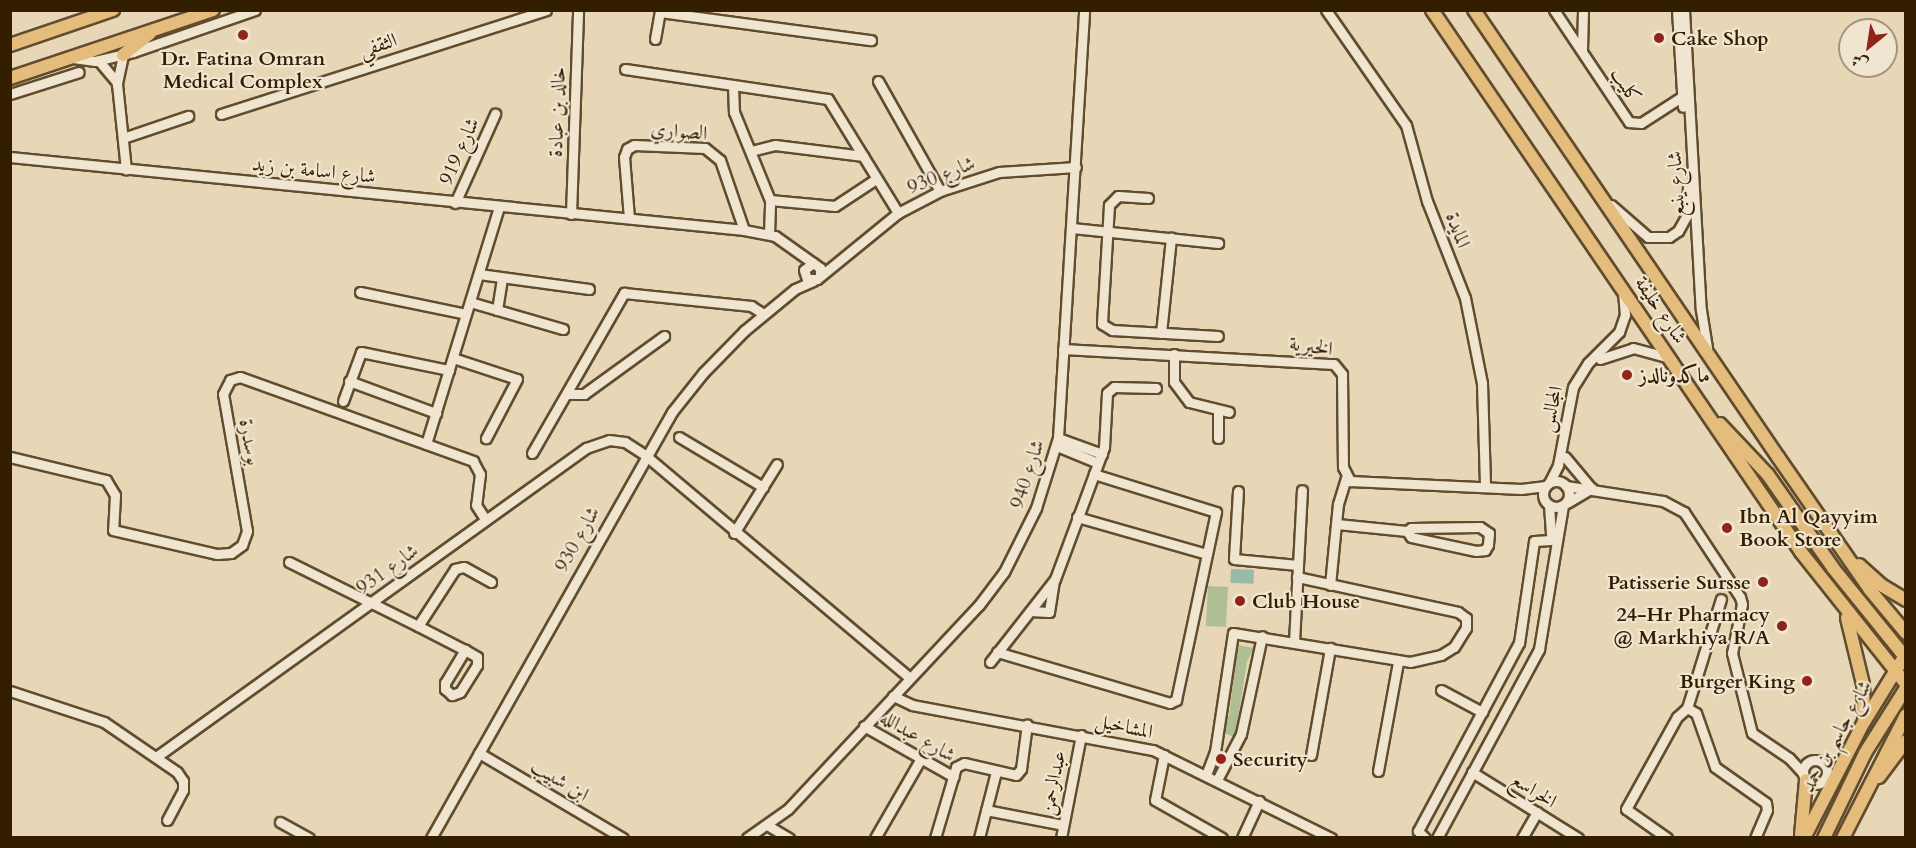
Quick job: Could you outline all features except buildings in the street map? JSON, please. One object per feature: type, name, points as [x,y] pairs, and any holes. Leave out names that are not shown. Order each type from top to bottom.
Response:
[{"type":"main road","points":[[10,45],[113,10]]},
{"type":"main road","points":[[10,78],[213,10]]},
{"type":"main road","name":"شارع خليفة","points":[[1432,10],[1708,414],[1844,608],[1903,662],[1905,686]]},
{"type":"main road","name":"شارع خليفة","points":[[1474,10],[1605,199],[1841,549],[1905,633]]},
{"type":"main road","points":[[123,55],[150,33]]},
{"type":"main road","points":[[1708,414],[1768,475],[1903,662]]},
{"type":"main road","points":[[1841,549],[1881,585],[1905,600]]},
{"type":"main road","points":[[1844,608],[1863,684],[1864,722]]},
{"type":"main road","name":"شارع جاسم بن حمد","points":[[1802,837],[1864,722],[1903,662]]},
{"type":"main road","points":[[1824,837],[1865,753],[1905,686]]},
{"type":"main road","points":[[1843,837],[1905,715]]},
{"type":"main road","points":[[1867,787],[1905,741]]},
{"type":"main road","points":[[1802,837],[1804,776]]},
{"type":"street","points":[[73,58],[99,61],[123,55],[255,10]]},
{"type":"street","name":"الثقفي","points":[[221,114],[546,10]]},
{"type":"street","name":"خالد بن عبادة","points":[[571,214],[578,10]]},
{"type":"street","name":"شارع 940","points":[[747,837],[788,809],[951,636],[1004,572],[1024,537],[1058,442],[1084,10]]},
{"type":"street","name":"كليب","points":[[1554,10],[1632,124],[1641,123],[1685,94]]},
{"type":"street","points":[[1582,51],[1583,10]]},
{"type":"street","name":"شارع ينبع","points":[[1677,10],[1683,47]]},
{"type":"street","name":"شارع ينبع","points":[[1684,10],[1683,47],[1690,176],[1701,310],[1708,354]]},
{"type":"street","points":[[655,39],[660,11],[872,40]]},
{"type":"street","name":"المايدة","points":[[1327,11],[1406,125],[1427,201],[1465,298],[1482,383],[1485,486]]},
{"type":"street","points":[[117,84],[123,55]]},
{"type":"street","points":[[99,61],[112,72],[117,84],[126,170]]},
{"type":"street","points":[[625,69],[828,99],[898,213]]},
{"type":"street","points":[[10,94],[79,72]]},
{"type":"street","points":[[878,81],[940,191]]},
{"type":"street","points":[[733,85],[734,112],[770,200],[769,234]]},
{"type":"street","name":"شارع 919","points":[[455,203],[495,114]]},
{"type":"street","points":[[123,138],[188,116]]},
{"type":"street","name":"الصواري","points":[[629,219],[624,158],[627,149],[634,145],[705,148],[720,160],[744,230]]},
{"type":"street","points":[[751,151],[776,145],[863,156]]},
{"type":"street","name":"شارع اسامة بن زيد","points":[[10,157],[744,230],[769,234],[795,252],[816,271]]},
{"type":"street","name":"شارع 930","points":[[431,837],[645,455],[697,380],[764,314],[816,271],[836,260],[898,213],[940,191],[999,172],[1076,167]]},
{"type":"street","name":"شارع ينبع","points":[[1605,199],[1648,237],[1669,237],[1678,231],[1687,215],[1690,176]]},
{"type":"street","points":[[770,200],[835,206],[876,179]]},
{"type":"street","points":[[1148,198],[1118,196],[1113,200],[1107,231],[1102,324],[1108,330],[1218,336]]},
{"type":"street","points":[[426,444],[499,207]]},
{"type":"street","points":[[1072,228],[1218,243]]},
{"type":"street","points":[[1161,333],[1171,238]]},
{"type":"street","name":"شارع اسامة بن زيد","points":[[795,252],[804,272]]},
{"type":"street","points":[[804,272],[816,271]]},
{"type":"street","name":"شارع 930","points":[[795,289],[804,272]]},
{"type":"street","points":[[478,274],[589,289]]},
{"type":"street","points":[[497,310],[502,278]]},
{"type":"street","name":"المجالس","points":[[1547,503],[1548,484],[1558,465],[1573,387],[1588,363],[1619,332],[1624,315],[1622,287]]},
{"type":"street","points":[[360,292],[466,314]]},
{"type":"street","points":[[532,453],[624,293],[752,306],[764,314]]},
{"type":"street","points":[[470,302],[563,330]]},
{"type":"street","points":[[567,394],[584,394],[664,336]]},
{"type":"street","name":"المجالس","points":[[1565,504],[1565,457],[1575,397],[1596,362],[1612,352],[1633,348],[1671,359]]},
{"type":"street","name":"الخيرية","points":[[1063,349],[1174,354],[1338,366],[1342,374],[1346,477]]},
{"type":"street","points":[[343,401],[361,352],[449,370]]},
{"type":"street","points":[[1174,354],[1174,382],[1189,402],[1229,412]]},
{"type":"street","points":[[453,358],[517,379],[486,438]]},
{"type":"street","name":"بوسدرة","points":[[10,457],[106,480],[115,495],[113,530],[222,555],[239,548],[248,531],[223,394],[226,385],[235,377],[247,378],[476,464],[480,474],[476,506],[485,519]]},
{"type":"street","points":[[349,381],[436,413]]},
{"type":"street","points":[[1030,611],[1049,612],[1055,579],[1100,459],[1110,389],[1156,388]]},
{"type":"street","points":[[1218,410],[1218,438]]},
{"type":"street","points":[[680,437],[763,487]]},
{"type":"street","name":"شارع 931","points":[[156,757],[372,603],[485,519],[593,444],[617,440],[645,455],[910,678]]},
{"type":"street","points":[[1058,442],[1100,459]]},
{"type":"street","points":[[1565,457],[1592,488]]},
{"type":"street","points":[[734,532],[777,464]]},
{"type":"street","points":[[998,652],[1174,702],[1216,515],[1213,510],[1094,474]]},
{"type":"street","points":[[1330,585],[1336,524],[1346,477],[1355,482],[1521,489],[1548,484],[1565,485],[1664,501],[1684,512],[1740,597],[1742,604],[1732,652],[1749,726],[1757,739],[1789,758],[1808,762],[1819,761],[1826,773],[1816,783],[1804,776],[1789,758]]},
{"type":"street","points":[[1521,489],[1547,503],[1565,504],[1592,488]]},
{"type":"street","points":[[1294,642],[1302,490]]},
{"type":"street","points":[[1238,491],[1234,559],[1298,565]]},
{"type":"street","points":[[1505,711],[1538,636],[1551,540],[1547,503]]},
{"type":"street","points":[[1437,837],[1530,669],[1543,638],[1558,521],[1565,504]]},
{"type":"street","points":[[1077,517],[1207,554]]},
{"type":"street","points":[[1336,524],[1407,531],[1411,528],[1480,527],[1489,533],[1488,545],[1485,550],[1476,551],[1411,537],[1407,531]]},
{"type":"street","points":[[1425,837],[1418,831],[1522,636],[1534,541],[1551,540]]},
{"type":"street","points":[[289,562],[465,650],[478,662],[460,692],[452,695],[445,686],[465,650]]},
{"type":"street","points":[[418,626],[455,569],[464,567],[491,582]]},
{"type":"street","points":[[1206,775],[1216,739],[1232,636],[1238,633],[1262,636],[1398,662],[1421,662],[1441,655],[1461,638],[1466,618],[1458,612],[1297,578]]},
{"type":"street","points":[[990,662],[1055,579]]},
{"type":"street","points":[[1667,837],[1626,809],[1677,717],[1687,708],[1720,599]]},
{"type":"street","points":[[1217,780],[1238,741],[1262,636]]},
{"type":"street","points":[[1311,755],[1330,648]]},
{"type":"street","points":[[1378,771],[1398,662]]},
{"type":"street","points":[[1441,690],[1482,712]]},
{"type":"street","points":[[10,691],[92,716],[177,772],[183,781],[183,790],[167,820]]},
{"type":"street","name":"المشاخيل","points":[[893,696],[912,705],[1027,724],[1164,755],[1331,837]]},
{"type":"street","points":[[1687,708],[1696,713],[1715,767],[1767,803],[1755,837]]},
{"type":"street","name":"شارع عبدالله","points":[[934,837],[956,767],[964,763],[1010,776],[1019,772],[1027,724]]},
{"type":"street","name":"شارع عبدالله","points":[[864,726],[920,760],[954,777]]},
{"type":"street","name":"عبدالرحمن","points":[[1061,837],[1081,735]]},
{"type":"street","points":[[1216,739],[1228,745],[1238,741]]},
{"type":"street","name":"ابن شبيب","points":[[479,753],[623,837]]},
{"type":"street","points":[[1164,755],[1155,800],[1222,837]]},
{"type":"street","points":[[875,837],[920,760]]},
{"type":"street","points":[[1804,776],[1808,762]]},
{"type":"street","points":[[979,837],[996,772]]},
{"type":"street","name":"الخراسع","points":[[1472,772],[1578,837]]},
{"type":"street","points":[[1242,837],[1259,801]]},
{"type":"street","points":[[986,810],[1063,825]]},
{"type":"street","points":[[1522,837],[1537,813]]},
{"type":"street","points":[[280,822],[309,837]]},
{"type":"street","points":[[767,825],[789,837]]},
{"type":"shaded area","points":[[1231,569],[1254,570],[1253,584],[1231,583]]},
{"type":"shaded area","points":[[1208,586],[1228,587],[1226,627],[1206,626]]},
{"type":"shaded area","points":[[1238,645],[1254,648],[1247,662],[1235,737],[1221,732],[1229,715]]},
{"type":"place","name":"Dr. Fatina Omran Medical Complex","points":[[243,35]]},
{"type":"place","name":"Cake Shop","points":[[1659,38]]},
{"type":"place","name":"ماكدونالدز","points":[[1627,375]]},
{"type":"place","name":"Ibn Al Qayyim Book Store","points":[[1727,528]]},
{"type":"place","name":"Patisserie Sursse","points":[[1763,582]]},
{"type":"place","name":"Club House","points":[[1240,601]]},
{"type":"place","name":"24-Hr Pharmacy @ Markhiya R/A","points":[[1782,626]]},
{"type":"place","name":"Burger King","points":[[1807,681]]},
{"type":"place","name":"Security","points":[[1221,759]]}]
